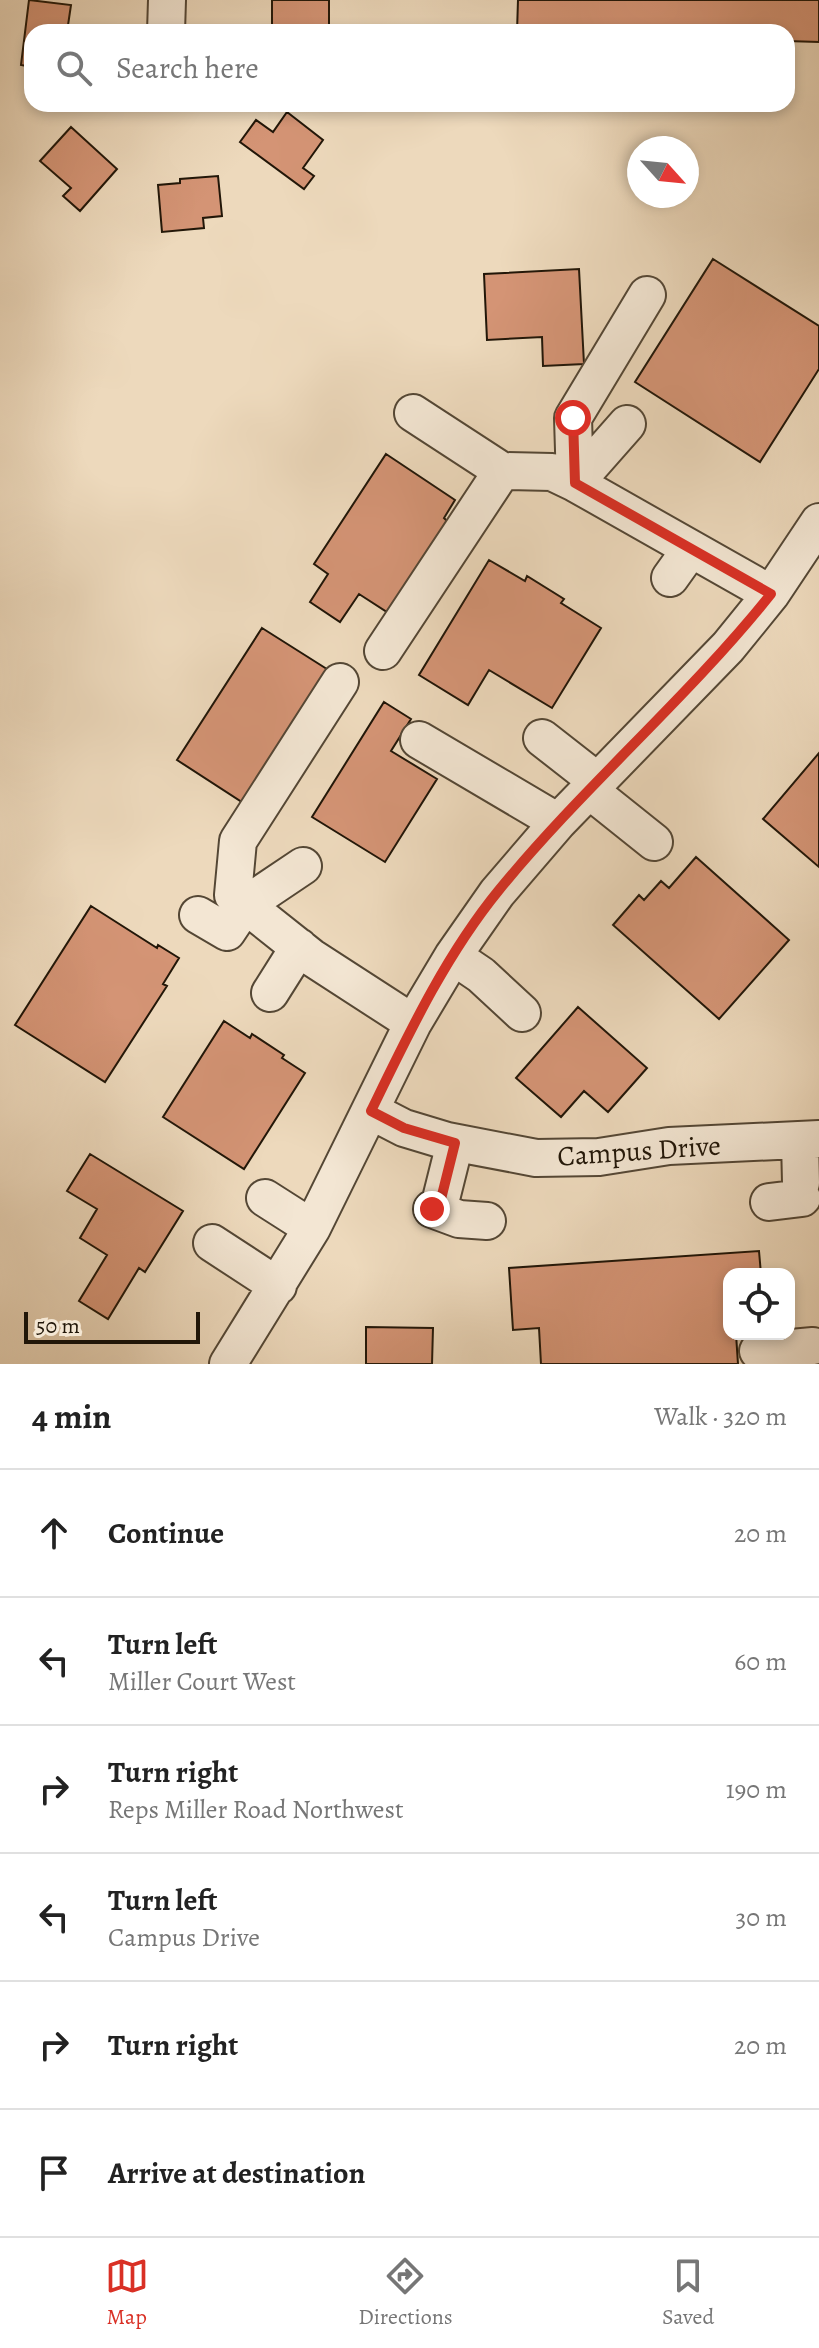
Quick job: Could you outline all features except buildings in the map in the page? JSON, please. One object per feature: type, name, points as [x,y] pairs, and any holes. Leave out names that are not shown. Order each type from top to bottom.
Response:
[{"type":"street","points":[[166,24],[167,0]]},
{"type":"street","points":[[564,477],[562,411],[647,295]]},
{"type":"street","points":[[413,413],[502,471],[564,477],[680,564],[771,594]]},
{"type":"street","points":[[564,477],[627,424]]},
{"type":"street","points":[[383,651],[502,471]]},
{"type":"street","points":[[228,1364],[312,1228],[413,1023],[453,956],[497,893],[558,822],[728,647],[814,539]]},
{"type":"street","points":[[198,915],[227,932],[239,900],[238,841],[340,682]]},
{"type":"street","points":[[542,738],[654,842]]},
{"type":"street","points":[[419,740],[461,783],[558,822]]},
{"type":"street","points":[[239,900],[303,866]]},
{"type":"street","points":[[239,900],[299,947],[413,1023]]},
{"type":"street","points":[[270,993],[299,947]]},
{"type":"street","points":[[453,956],[481,975],[522,1013]]},
{"type":"street","name":"Campus Drive","points":[[371,1111],[404,1128],[455,1143],[536,1158],[599,1157],[669,1146],[810,1139]]},
{"type":"street","points":[[790,1194],[810,1139]]},
{"type":"street","points":[[455,1143],[435,1210],[459,1219],[487,1221]]},
{"type":"street","points":[[265,1198],[312,1228]]},
{"type":"street","points":[[212,1243],[278,1286]]},
{"type":"street","points":[[758,1351],[813,1346]]},
{"type":"route","points":[[432,1209],[438,1211],[455,1143],[404,1128],[371,1111],[413,1023],[453,956],[497,893],[558,822],[728,647],[771,594],[575,483],[573,418]]}]
